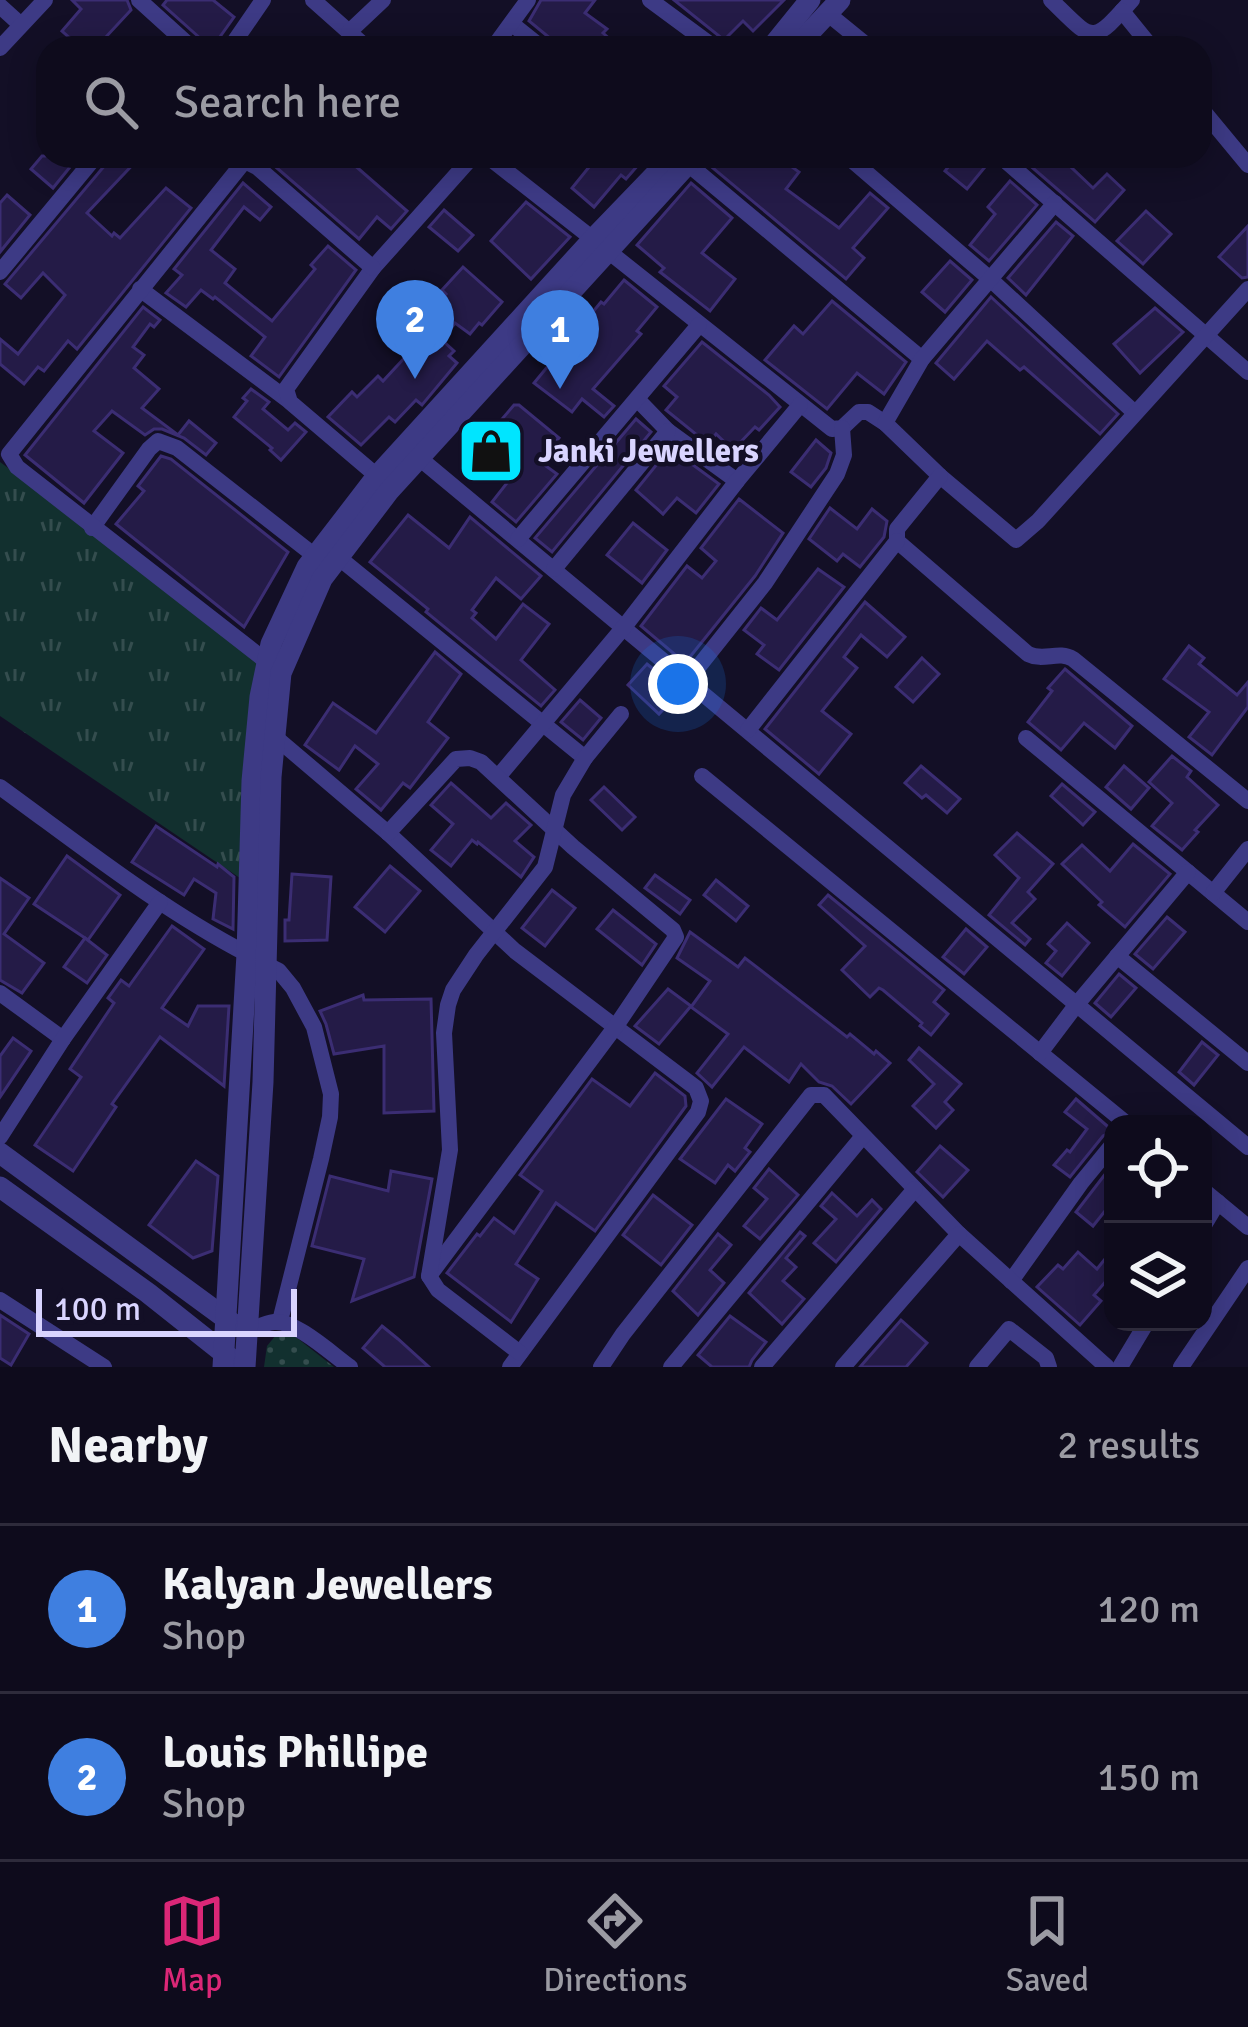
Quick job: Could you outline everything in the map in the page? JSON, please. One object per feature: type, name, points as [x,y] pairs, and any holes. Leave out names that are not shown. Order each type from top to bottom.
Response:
[{"type":"street","points":[[0,48],[45,0]]},
{"type":"street","points":[[139,0],[179,36]]},
{"type":"street","points":[[238,36],[263,0]]},
{"type":"street","points":[[313,0],[354,36]]},
{"type":"street","points":[[349,32],[383,0]]},
{"type":"street","points":[[502,36],[528,0]]},
{"type":"street","points":[[650,0],[699,36]]},
{"type":"street","points":[[1051,0],[1086,34],[1095,35],[1104,32],[1127,6],[1145,36]]},
{"type":"street","points":[[786,36],[826,4]]},
{"type":"street","points":[[803,36],[826,4]]},
{"type":"street","points":[[826,4],[858,36]]},
{"type":"street","points":[[0,6],[21,25]]},
{"type":"street","points":[[512,24],[527,36]]},
{"type":"street","points":[[1212,122],[1248,165]]},
{"type":"street","points":[[0,272],[86,168]]},
{"type":"street","points":[[239,168],[4,452],[92,528],[266,662]]},
{"type":"street","points":[[258,168],[373,268]]},
{"type":"street","points":[[290,402],[286,389],[290,382],[373,268],[462,168]]},
{"type":"street","points":[[502,168],[832,429],[842,428],[859,412],[868,412],[1016,540],[1248,290]]},
{"type":"street","points":[[265,736],[281,673],[326,556],[377,476],[676,168]]},
{"type":"street","points":[[696,168],[922,359]]},
{"type":"street","points":[[861,168],[1135,413]]},
{"type":"street","points":[[1014,168],[1248,372]]},
{"type":"street","points":[[885,423],[922,359],[1055,203]]},
{"type":"street","points":[[239,1357],[224,1318],[256,959],[266,662],[290,600],[601,245]]},
{"type":"street","points":[[140,289],[290,402],[377,476]]},
{"type":"street","points":[[518,538],[699,325]]},
{"type":"street","points":[[638,400],[668,431],[737,482]]},
{"type":"street","points":[[498,777],[800,405]]},
{"type":"street","points":[[688,680],[764,583],[837,474],[844,455],[842,428]]},
{"type":"street","points":[[554,569],[668,431]]},
{"type":"street","points":[[92,528],[149,449],[158,441],[177,448],[326,556],[585,758]]},
{"type":"street","points":[[418,458],[1248,1147]]},
{"type":"street","points":[[748,730],[897,541],[897,529],[940,476]]},
{"type":"street","points":[[897,541],[1028,655],[1044,659],[1060,654],[1073,659],[1248,801]]},
{"type":"street","points":[[265,736],[388,832],[495,933],[515,951],[696,1088],[701,1101],[698,1112],[515,1360],[438,1290],[429,1276],[449,1150],[445,1019],[453,990],[476,955],[495,933],[545,867],[563,795],[585,758],[621,714]]},
{"type":"street","points":[[1026,738],[1248,922]]},
{"type":"street","points":[[388,832],[456,760],[481,762],[673,930],[676,938],[429,1276]]},
{"type":"street","points":[[702,776],[1116,1115]]},
{"type":"street","points":[[0,787],[202,931],[279,970],[314,1027],[331,1094],[330,1117],[280,1321]]},
{"type":"street","points":[[1213,892],[1248,849]]},
{"type":"street","points":[[1040,1053],[1188,872]]},
{"type":"street","points":[[0,1137],[160,902]]},
{"type":"street","points":[[1117,956],[1248,1063]]},
{"type":"street","points":[[239,1357],[262,1082],[256,959]]},
{"type":"street","points":[[0,993],[63,1040]]},
{"type":"street","points":[[601,1367],[811,1095],[824,1095],[959,1234],[1107,1367]]},
{"type":"street","points":[[670,1367],[863,1136]]},
{"type":"street","points":[[0,1153],[224,1318]]},
{"type":"street","points":[[1012,1282],[1104,1155]]},
{"type":"street","points":[[0,1187],[239,1357]]},
{"type":"street","points":[[762,1367],[914,1189]]},
{"type":"street","points":[[1212,1197],[1248,1227]]},
{"type":"street","points":[[1205,1223],[1218,1202]]},
{"type":"street","points":[[843,1367],[959,1234]]},
{"type":"street","points":[[1181,1367],[1248,1268]]},
{"type":"street","points":[[0,1300],[104,1367]]},
{"type":"street","points":[[1031,1346],[1053,1319]]},
{"type":"street","points":[[239,1357],[265,1324],[280,1321],[350,1367]]},
{"type":"street","points":[[977,1367],[1009,1328],[1046,1358],[1049,1367]]},
{"type":"street","points":[[1120,1367],[1142,1331]]},
{"type":"green space","points":[[0,462],[260,655],[240,878],[0,716]]},
{"type":"green space","points":[[292,1334],[334,1367],[264,1367],[267,1346],[276,1335]]},
{"type":"building","points":[[72,0],[127,0],[131,10],[107,36],[68,36],[62,31],[81,9]]},
{"type":"building","points":[[167,0],[213,0],[234,17],[221,36],[198,36],[163,5]]},
{"type":"building","points":[[541,0],[595,0],[585,13],[607,29],[603,33],[606,36],[547,36],[529,21]]},
{"type":"building","points":[[674,0],[784,0],[753,31],[743,21],[728,36],[719,36]]},
{"type":"building","points":[[36,163],[36,168],[69,168],[53,188],[31,169]]},
{"type":"building","points":[[103,168],[130,168],[87,213],[112,236],[120,238],[166,188],[191,208],[77,349],[68,341],[44,371],[38,367],[24,384],[0,364],[0,339],[18,354],[65,295],[43,273],[21,298],[5,284]]},
{"type":"building","points":[[277,168],[358,168],[407,211],[391,229],[377,217],[359,239]]},
{"type":"building","points":[[588,168],[636,168],[626,179],[621,175],[594,207],[572,188]]},
{"type":"building","points":[[713,168],[794,168],[799,172],[786,189],[839,228],[870,193],[888,208],[853,248],[864,258],[846,279]]},
{"type":"building","points":[[947,168],[984,168],[967,189],[945,171]]},
{"type":"building","points":[[1033,168],[1072,168],[1093,188],[1107,174],[1124,190],[1095,222]]},
{"type":"building","points":[[1010,181],[1037,205],[989,261],[970,245],[995,214],[988,207]]},
{"type":"building","points":[[243,183],[271,207],[260,220],[244,207],[211,250],[235,269],[225,283],[272,321],[328,246],[356,270],[279,377],[251,356],[265,337],[215,297],[201,290],[186,307],[166,293],[182,275],[174,269]]},
{"type":"building","points":[[691,183],[732,218],[702,253],[735,279],[710,311],[660,272],[664,268],[637,245]]},
{"type":"building","points":[[7,195],[30,215],[0,252],[0,203]]},
{"type":"building","points":[[526,202],[570,237],[531,279],[491,241]]},
{"type":"building","points":[[444,210],[473,235],[458,251],[429,227]]},
{"type":"building","points":[[1146,211],[1171,234],[1143,264],[1117,241]]},
{"type":"building","points":[[1056,222],[1073,236],[1026,295],[1008,278]]},
{"type":"building","points":[[1248,226],[1248,277],[1242,278],[1219,257]]},
{"type":"building","points":[[950,261],[972,280],[945,312],[922,292]]},
{"type":"building","points":[[463,267],[502,302],[470,334],[455,323],[442,340],[454,351],[449,356],[457,363],[422,405],[416,400],[395,422],[389,417],[361,445],[328,417],[352,392],[357,397],[378,376],[383,381],[409,353],[405,350],[427,326],[422,321]]},
{"type":"building","points":[[624,280],[657,307],[637,331],[641,334],[593,389],[614,406],[604,417],[582,399],[572,412],[534,383]]},
{"type":"building","points":[[991,297],[1118,414],[1100,434],[987,341],[954,379],[936,363]]},
{"type":"building","points":[[832,301],[906,362],[884,394],[857,373],[827,409],[765,360],[794,326],[803,334]]},
{"type":"building","points":[[143,307],[160,320],[154,327],[150,324],[133,347],[144,355],[134,368],[159,389],[142,408],[178,435],[189,421],[216,443],[206,455],[162,429],[145,435],[112,411],[94,431],[123,453],[84,503],[25,455]]},
{"type":"building","points":[[1155,308],[1183,332],[1140,373],[1114,344]]},
{"type":"building","points":[[702,342],[780,407],[733,450],[716,434],[708,444],[666,410],[677,397],[664,386]]},
{"type":"building","points":[[251,389],[269,402],[263,409],[288,430],[295,423],[306,432],[281,460],[234,417]]},
{"type":"building","points":[[514,405],[559,438],[539,461],[557,474],[516,522],[492,502],[507,483],[465,447],[484,426],[491,432]]},
{"type":"building","points":[[636,419],[651,432],[552,552],[535,538]]},
{"type":"building","points":[[816,440],[831,453],[811,487],[791,472]]},
{"type":"building","points":[[670,448],[719,484],[696,513],[677,498],[663,514],[636,490]]},
{"type":"building","points":[[161,456],[171,459],[288,552],[244,627],[116,524],[144,491],[138,486]]},
{"type":"building","points":[[739,499],[783,533],[685,663],[641,626],[687,566],[702,578],[716,561],[701,548]]},
{"type":"building","points":[[830,508],[857,529],[872,509],[887,521],[884,537],[860,567],[843,554],[837,561],[809,539]]},
{"type":"building","points":[[408,515],[449,548],[470,517],[541,576],[521,599],[496,578],[472,610],[476,613],[472,618],[496,639],[523,604],[549,624],[521,660],[555,690],[541,706],[370,562]]},
{"type":"building","points":[[633,523],[667,550],[642,583],[607,555]]},
{"type":"building","points":[[818,569],[844,587],[779,670],[757,654],[764,645],[744,630],[761,608],[777,620]]},
{"type":"building","points":[[865,602],[905,637],[887,657],[861,635],[844,657],[857,668],[822,711],[851,734],[819,774],[765,729]]},
{"type":"building","points":[[1189,646],[1204,658],[1199,664],[1237,695],[1248,682],[1248,707],[1212,755],[1189,737],[1209,712],[1164,679]]},
{"type":"building","points":[[435,652],[461,674],[428,722],[448,738],[410,788],[403,783],[381,810],[356,789],[378,764],[355,746],[339,770],[305,745],[333,703],[376,733]]},
{"type":"building","points":[[922,658],[939,674],[913,702],[896,687]]},
{"type":"building","points":[[647,664],[680,691],[659,714],[628,685]]},
{"type":"building","points":[[1065,669],[1132,726],[1115,748],[1084,723],[1061,750],[1028,722]]},
{"type":"building","points":[[580,700],[601,718],[583,740],[561,722]]},
{"type":"building","points":[[1172,756],[1218,805],[1182,850],[1152,826],[1172,803],[1149,782]]},
{"type":"building","points":[[921,766],[960,799],[947,813],[905,783]]},
{"type":"building","points":[[1124,766],[1149,788],[1131,809],[1106,787]]},
{"type":"building","points":[[451,783],[491,818],[506,803],[531,825],[515,841],[534,857],[521,877],[472,840],[451,866],[431,850],[453,824],[431,805]]},
{"type":"building","points":[[1062,784],[1095,812],[1083,825],[1051,796]]},
{"type":"building","points":[[604,787],[635,817],[622,830],[591,800]]},
{"type":"building","points":[[156,826],[234,877],[233,929],[213,919],[216,893],[194,879],[184,895],[132,862]]},
{"type":"building","points":[[1017,833],[1053,864],[1028,892],[1035,899],[1012,923],[1030,939],[1025,945],[989,915],[1019,878],[995,855]]},
{"type":"building","points":[[1133,844],[1170,874],[1125,927],[1062,864],[1082,845],[1110,871]]},
{"type":"building","points":[[67,856],[120,895],[88,940],[34,904]]},
{"type":"building","points":[[390,866],[420,891],[385,932],[355,907]]},
{"type":"building","points":[[292,874],[331,877],[327,940],[285,941]]},
{"type":"building","points":[[655,875],[690,900],[680,914],[645,888]]},
{"type":"building","points":[[0,878],[29,898],[4,934],[44,963],[22,993],[0,980]]},
{"type":"building","points":[[716,880],[748,906],[736,921],[704,895]]},
{"type":"building","points":[[552,890],[575,908],[545,946],[522,928]]},
{"type":"building","points":[[828,895],[944,990],[934,1002],[948,1014],[931,1035],[883,990],[879,988],[870,997],[842,970],[865,946],[819,905]]},
{"type":"building","points":[[613,910],[656,944],[642,965],[597,929]]},
{"type":"building","points":[[1167,917],[1185,932],[1153,969],[1135,954]]},
{"type":"building","points":[[1067,923],[1089,943],[1062,976],[1046,963],[1056,951],[1048,944]]},
{"type":"building","points":[[172,926],[204,949],[162,1008],[188,1026],[198,1006],[229,1006],[224,1086],[160,1037],[112,1104],[116,1107],[73,1171],[35,1145],[81,1077],[70,1069],[114,1003],[108,998],[121,980],[129,986]]},
{"type":"building","points":[[966,929],[987,947],[964,974],[943,957]]},
{"type":"building","points":[[690,932],[738,967],[745,958],[847,1037],[850,1034],[890,1063],[851,1104],[801,1064],[789,1082],[744,1047],[712,1087],[697,1073],[728,1034],[691,1007],[710,981],[677,958]]},
{"type":"building","points":[[85,938],[107,955],[87,983],[64,967]]},
{"type":"building","points":[[1119,974],[1136,988],[1111,1017],[1095,1003]]},
{"type":"building","points":[[668,989],[691,1006],[659,1044],[635,1026]]},
{"type":"building","points":[[363,995],[364,1000],[431,999],[434,1111],[384,1113],[384,1046],[334,1054],[320,1011]]},
{"type":"building","points":[[13,1038],[31,1051],[0,1097],[0,1056]]},
{"type":"building","points":[[1202,1042],[1218,1055],[1194,1085],[1179,1072]]},
{"type":"building","points":[[919,1048],[961,1084],[945,1102],[953,1110],[936,1128],[913,1106],[934,1084],[909,1060]]},
{"type":"building","points":[[655,1073],[685,1096],[686,1106],[595,1231],[556,1203],[516,1264],[538,1279],[511,1322],[447,1273],[494,1218],[514,1233],[542,1191],[520,1175],[592,1079],[630,1106]]},
{"type":"building","points":[[726,1099],[762,1124],[735,1171],[728,1165],[715,1183],[680,1159]]},
{"type":"building","points":[[1076,1099],[1104,1123],[1104,1136],[1070,1177],[1054,1165],[1087,1129],[1065,1112]]},
{"type":"building","points":[[940,1146],[968,1170],[943,1197],[917,1172]]},
{"type":"building","points":[[196,1161],[218,1176],[212,1251],[193,1258],[149,1225]]},
{"type":"building","points":[[769,1169],[798,1195],[760,1239],[744,1226],[767,1199],[754,1188]]},
{"type":"building","points":[[391,1171],[432,1179],[414,1277],[352,1301],[364,1259],[312,1246],[330,1176],[388,1191]]},
{"type":"building","points":[[1104,1176],[1104,1212],[1093,1226],[1076,1212]]},
{"type":"building","points":[[832,1193],[857,1216],[872,1200],[881,1209],[836,1262],[814,1243],[836,1219],[821,1206]]},
{"type":"building","points":[[653,1195],[692,1225],[661,1265],[623,1235]]},
{"type":"building","points":[[800,1232],[805,1236],[786,1258],[796,1267],[783,1281],[804,1299],[782,1324],[749,1293]]},
{"type":"building","points":[[718,1234],[731,1245],[710,1270],[724,1283],[698,1315],[673,1291]]},
{"type":"building","points":[[1078,1252],[1097,1269],[1104,1260],[1104,1283],[1094,1295],[1101,1301],[1080,1325],[1037,1287]]},
{"type":"building","points":[[0,1315],[29,1334],[11,1365],[0,1358]]},
{"type":"building","points":[[730,1316],[766,1342],[749,1367],[712,1367],[698,1355]]},
{"type":"building","points":[[901,1320],[927,1343],[906,1367],[860,1367]]},
{"type":"building","points":[[382,1326],[429,1367],[385,1367],[363,1348]]},
{"type":"place","name":"Louis Phillipe","points":[[415,379]]},
{"type":"place","name":"Kalyan Jewellers","points":[[560,389]]},
{"type":"place","name":"Janki Jewellers","points":[[491,451]]}]
